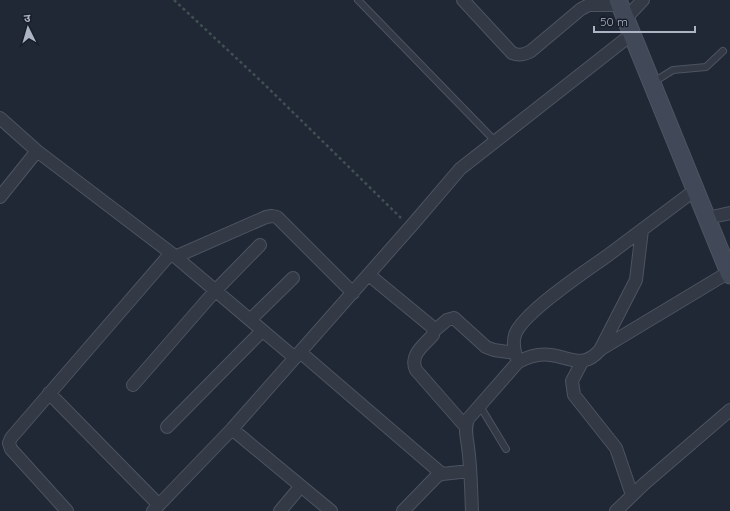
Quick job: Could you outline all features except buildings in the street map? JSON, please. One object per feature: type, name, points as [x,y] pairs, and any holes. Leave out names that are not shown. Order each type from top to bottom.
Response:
[{"type":"street","points":[[463,0],[512,52],[518,55],[531,51],[581,9],[589,6],[621,8],[643,0]]},
{"type":"street","points":[[600,350],[730,274],[621,8]]},
{"type":"street","points":[[50,393],[156,508],[232,429],[411,228],[460,169],[632,34]]},
{"type":"street","points":[[0,118],[37,151],[173,255],[262,331],[297,355],[442,474]]},
{"type":"street","points":[[0,198],[37,151]]},
{"type":"street","points":[[517,357],[513,342],[514,335],[527,318],[552,296],[695,190]]},
{"type":"street","points":[[707,218],[730,213]]},
{"type":"street","points":[[66,511],[11,448],[9,443],[11,438],[173,255],[266,217],[277,217],[353,293]]},
{"type":"street","points":[[465,426],[416,370],[414,365],[416,353],[433,335],[434,331],[447,320],[454,318],[486,347],[494,350],[517,357],[541,354],[582,362],[588,360],[595,356],[600,350],[636,280],[642,230]]},
{"type":"street","points":[[133,385],[215,291],[260,245]]},
{"type":"street","points":[[369,274],[434,331]]},
{"type":"street","points":[[250,320],[293,278]]},
{"type":"street","points":[[167,428],[262,331]]},
{"type":"street","points":[[472,511],[470,471],[465,426],[468,419],[480,406],[517,357]]},
{"type":"street","points":[[582,362],[572,382],[574,395],[616,448],[632,495]]},
{"type":"street","points":[[616,511],[632,495],[730,410]]},
{"type":"street","points":[[232,429],[331,511]]},
{"type":"street","points":[[403,511],[431,481],[442,474],[470,471]]},
{"type":"street","points":[[280,511],[301,486]]},
{"type":"lane","points":[[358,0],[495,141]]},
{"type":"lane","points":[[652,83],[673,70],[706,66],[723,51]]},
{"type":"lane","points":[[480,406],[506,449]]},
{"type":"path","points":[[174,0],[263,83],[411,228]]}]
